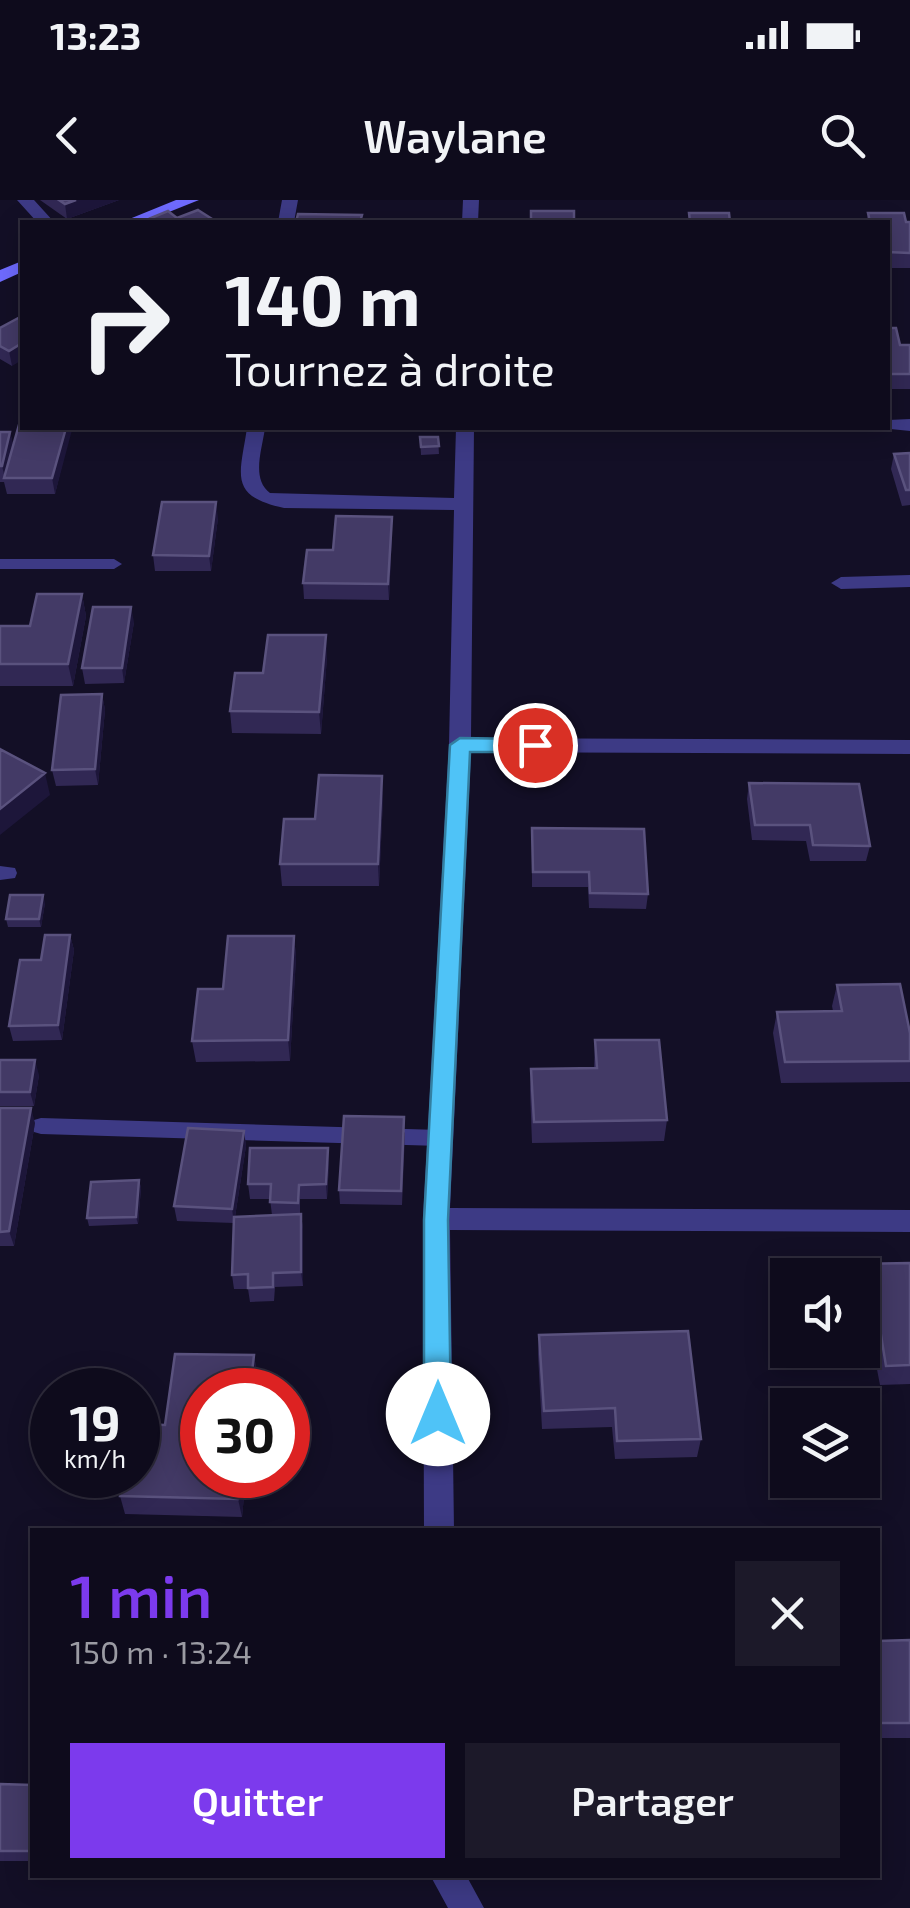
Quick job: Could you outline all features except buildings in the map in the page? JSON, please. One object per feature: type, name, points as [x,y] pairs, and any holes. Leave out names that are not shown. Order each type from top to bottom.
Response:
[{"type":"main road","points":[[136,220],[191,200]]},
{"type":"street","points":[[25,200],[44,220]]},
{"type":"street","points":[[256,430],[249,478],[252,489],[264,498],[284,502],[464,504]]},
{"type":"street","points":[[439,1528],[436,1220],[460,745],[466,430]]},
{"type":"street","points":[[841,583],[910,581]]},
{"type":"street","points":[[460,745],[910,747]]},
{"type":"street","points":[[436,1220],[910,1221]]},
{"type":"street","points":[[449,1878],[467,1908]]},
{"type":"lane","points":[[0,564],[114,564]]},
{"type":"lane","points":[[41,1126],[440,1138]]},
{"type":"route","points":[[438,1414],[436,1220],[460,745],[535,745]]}]
